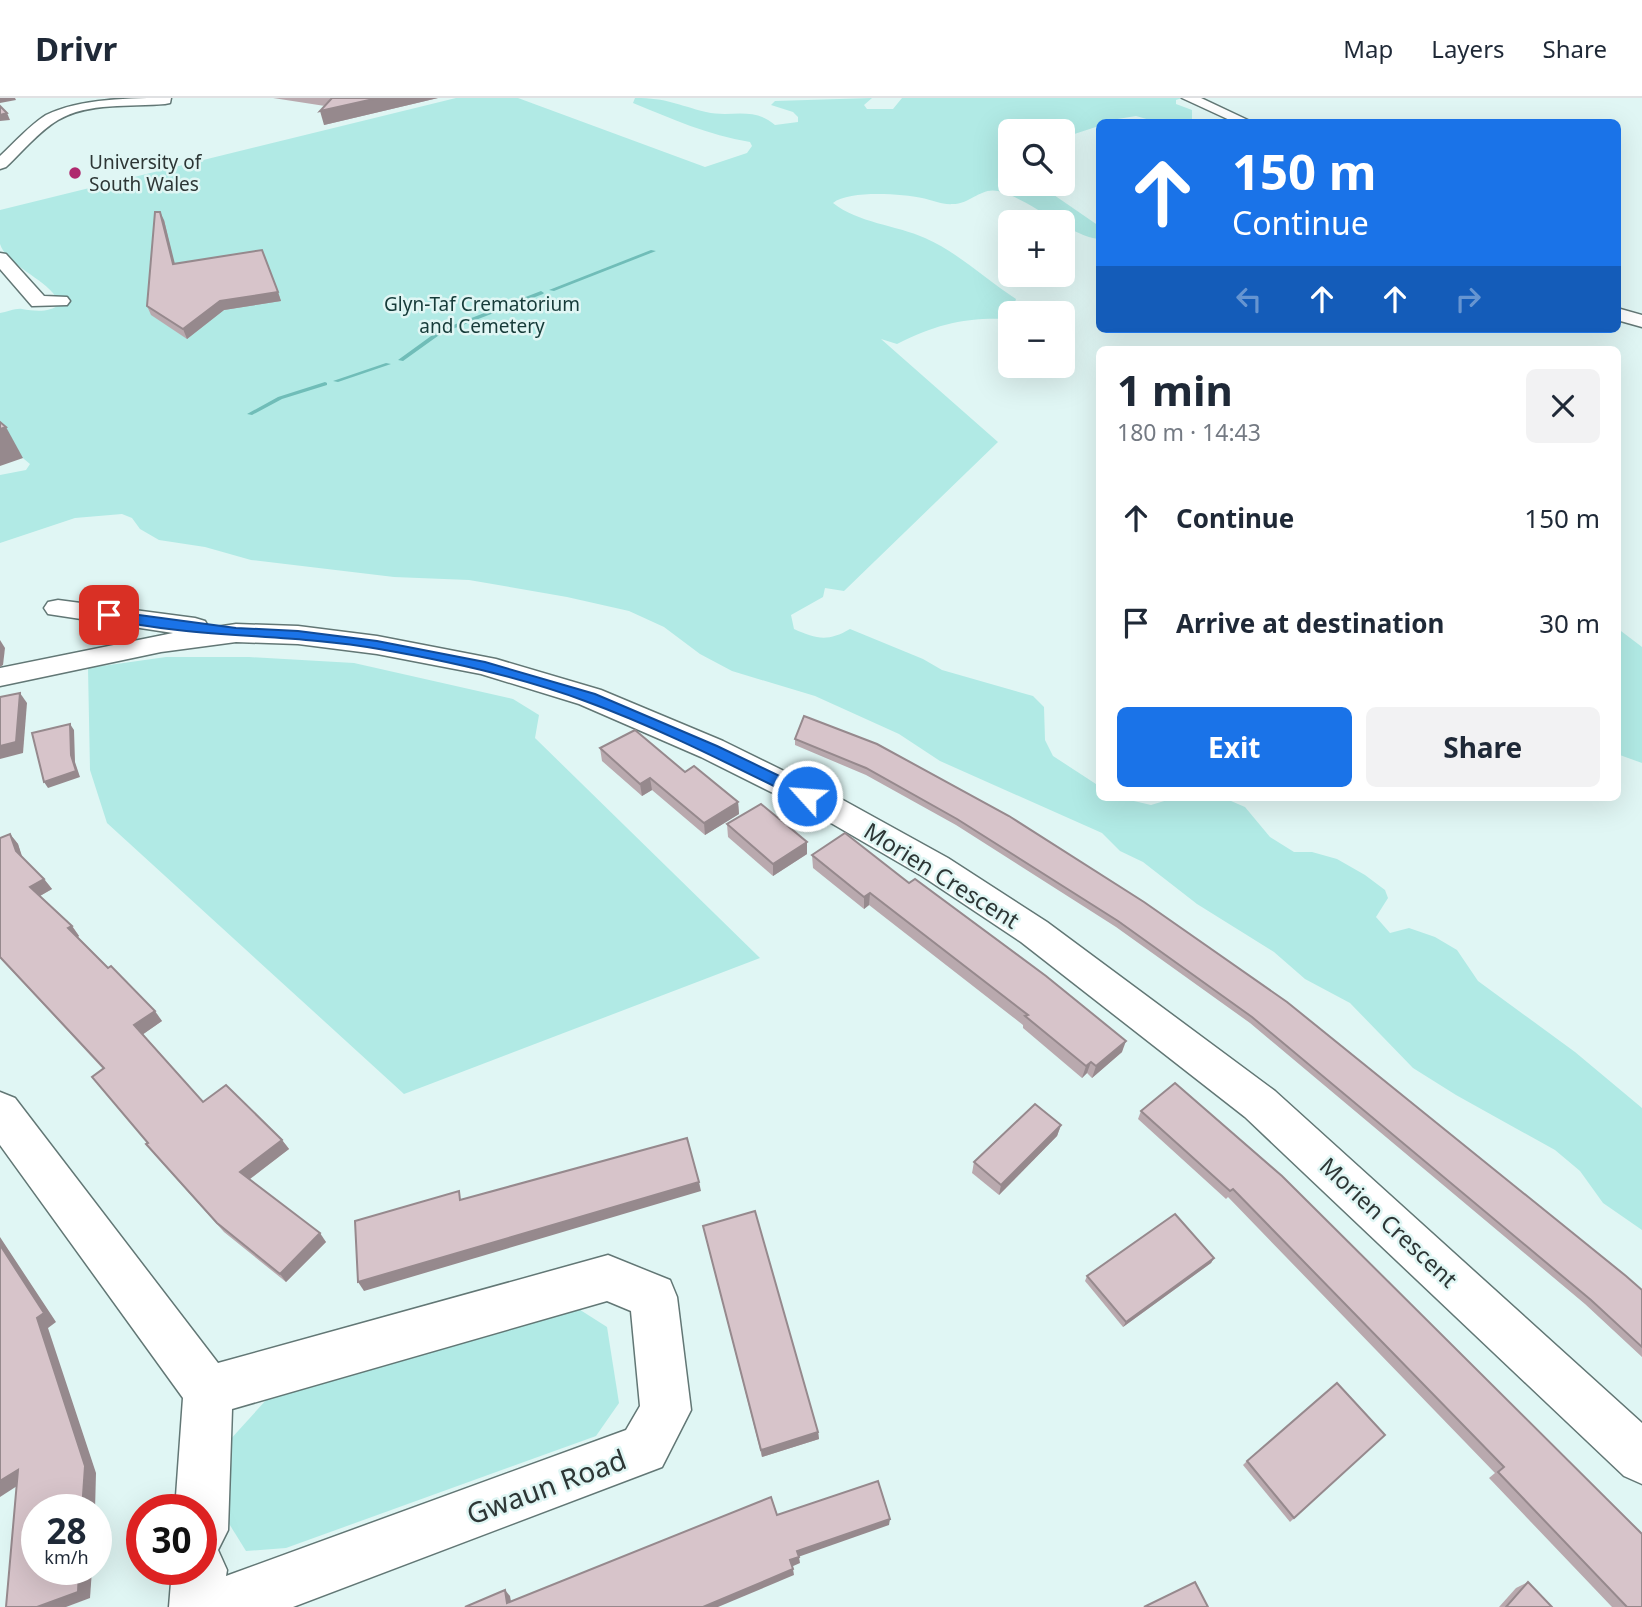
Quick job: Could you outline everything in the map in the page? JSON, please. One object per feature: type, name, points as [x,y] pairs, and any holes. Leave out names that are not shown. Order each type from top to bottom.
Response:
[{"type":"street","points":[[1189,98],[1238,119]]},
{"type":"street","points":[[0,164],[50,119],[61,113],[97,106],[165,100]]},
{"type":"street","points":[[0,258],[39,302],[60,300]]},
{"type":"street","points":[[1621,315],[1642,321]]},
{"type":"street","points":[[58,608],[236,632]]},
{"type":"street","name":"Morien Crescent","points":[[0,677],[161,643],[236,632],[298,635],[377,645],[485,666],[590,697],[712,750],[819,802],[935,867],[1034,932],[1260,1104],[1642,1458]]},
{"type":"street","points":[[0,1111],[208,1391],[203,1494]]},
{"type":"street","name":"Gwaun Road","points":[[208,1391],[608,1278],[653,1297],[666,1410],[644,1449],[219,1607]]},
{"type":"street","points":[[197,1607],[198,1585]]},
{"type":"green space","name":"Glyn-Taf Crematorium and Cemetery","points":[[456,98],[518,98],[705,167],[747,153],[752,146],[750,142],[676,121],[633,103],[635,98],[664,101],[715,114],[750,114],[767,119],[775,125],[798,122],[798,117],[793,112],[771,105],[775,101],[872,98],[864,105],[867,109],[893,109],[902,98],[1182,98],[1176,100],[1176,104],[1192,110],[1192,119],[1146,119],[1136,116],[1096,119],[1096,127],[1075,134],[1075,119],[998,119],[998,191],[986,191],[959,203],[876,194],[851,196],[833,203],[854,215],[937,244],[1016,299],[998,301],[998,319],[952,323],[925,331],[897,344],[881,339],[998,442],[844,591],[825,588],[823,597],[791,615],[794,629],[822,638],[850,629],[923,659],[942,670],[1033,696],[1044,707],[1045,740],[1053,756],[1096,784],[1096,801],[1134,801],[1151,805],[1164,801],[1231,801],[1245,807],[1270,837],[1294,852],[1312,852],[1337,859],[1365,875],[1385,890],[1388,898],[1376,917],[1390,933],[1409,928],[1435,937],[1457,950],[1478,981],[1575,1052],[1642,1108],[1642,1230],[1603,1203],[1580,1171],[1555,1150],[1413,1068],[1350,1003],[1305,979],[1274,952],[1197,904],[1143,862],[1120,851],[1102,833],[940,761],[899,734],[815,696],[732,671],[700,654],[664,627],[629,611],[469,580],[394,577],[251,560],[205,547],[159,540],[140,529],[132,518],[122,514],[75,518],[0,543],[0,475],[26,470],[30,464],[0,439],[0,313],[20,309],[47,310],[60,304],[48,287],[11,260],[0,244],[0,210]]},
{"type":"green space","name":"Glyn-Taf Crematorium and Cemetery","points":[[1013,196],[1055,196],[1096,224],[1096,238],[1075,231],[1075,210],[1038,210]]},
{"type":"green space","points":[[1621,631],[1642,647],[1642,763],[1621,755]]},
{"type":"green space","points":[[166,657],[249,657],[354,663],[513,699],[539,715],[535,738],[760,958],[404,1094],[107,823],[90,770],[88,668]]},
{"type":"green space","points":[[574,1306],[607,1327],[619,1403],[596,1436],[286,1548],[246,1551],[228,1522],[228,1442],[267,1399],[292,1388]]},
{"type":"building","points":[[332,98],[378,98],[320,111]]},
{"type":"building","points":[[0,106],[7,113],[0,115]]},
{"type":"building","points":[[155,212],[160,212],[173,264],[262,250],[278,292],[220,301],[183,329],[147,306]]},
{"type":"building","points":[[20,693],[16,742],[0,746],[0,697]]},
{"type":"building","points":[[804,716],[877,744],[1009,816],[1144,902],[1287,1002],[1642,1290],[1642,1347],[1591,1300],[1252,1017],[1118,921],[957,819],[866,768],[795,739]]},
{"type":"building","points":[[70,724],[71,755],[76,771],[44,782],[32,733]]},
{"type":"building","points":[[635,730],[685,772],[694,766],[738,802],[704,823],[650,778],[640,784],[600,748]]},
{"type":"building","points":[[761,804],[807,842],[773,864],[727,824]]},
{"type":"building","points":[[845,833],[909,883],[915,879],[1046,976],[1126,1041],[1096,1066],[1091,1062],[1086,1066],[1025,1016],[1028,1015],[870,893],[864,897],[812,855]]},
{"type":"building","points":[[10,834],[16,851],[44,879],[30,887],[72,926],[68,928],[108,968],[111,966],[155,1011],[134,1025],[203,1102],[226,1085],[282,1140],[240,1172],[320,1233],[280,1274],[217,1223],[146,1144],[148,1143],[92,1077],[104,1068],[0,957],[0,838]]},
{"type":"building","points":[[1175,1083],[1282,1176],[1642,1534],[1642,1607],[1627,1607],[1498,1472],[1504,1467],[1233,1189],[1230,1191],[1141,1111]]},
{"type":"building","points":[[1035,1104],[1061,1125],[1001,1185],[974,1162]]},
{"type":"building","points":[[687,1138],[699,1182],[358,1282],[355,1221],[459,1191],[460,1200]]},
{"type":"building","points":[[755,1211],[818,1432],[761,1450],[703,1226]]},
{"type":"building","points":[[1175,1214],[1214,1258],[1126,1322],[1087,1276]]},
{"type":"building","points":[[0,1245],[44,1313],[37,1318],[85,1466],[83,1494],[21,1494],[21,1585],[78,1585],[78,1592],[37,1607],[6,1607],[18,1470],[0,1481]]},
{"type":"building","points":[[1337,1383],[1385,1435],[1294,1518],[1247,1461]]},
{"type":"building","points":[[878,1481],[890,1519],[797,1551],[799,1557],[790,1560],[793,1569],[703,1607],[465,1607],[505,1590],[507,1603],[771,1497],[777,1515]]},
{"type":"building","points":[[1195,1582],[1208,1607],[1144,1607]]},
{"type":"building","points":[[1528,1582],[1552,1607],[1506,1607]]},
{"type":"waterway","points":[[552,290],[653,251]]},
{"type":"waterway","points":[[401,360],[440,332],[541,293]]},
{"type":"waterway","points":[[336,381],[388,364]]},
{"type":"waterway","points":[[250,414],[280,398],[325,384]]},
{"type":"place","name":"University of South Wales","points":[[75,173]]},
{"type":"route","points":[[109,615],[236,632],[298,635],[377,645],[485,666],[590,697],[712,750],[807,796]]}]
